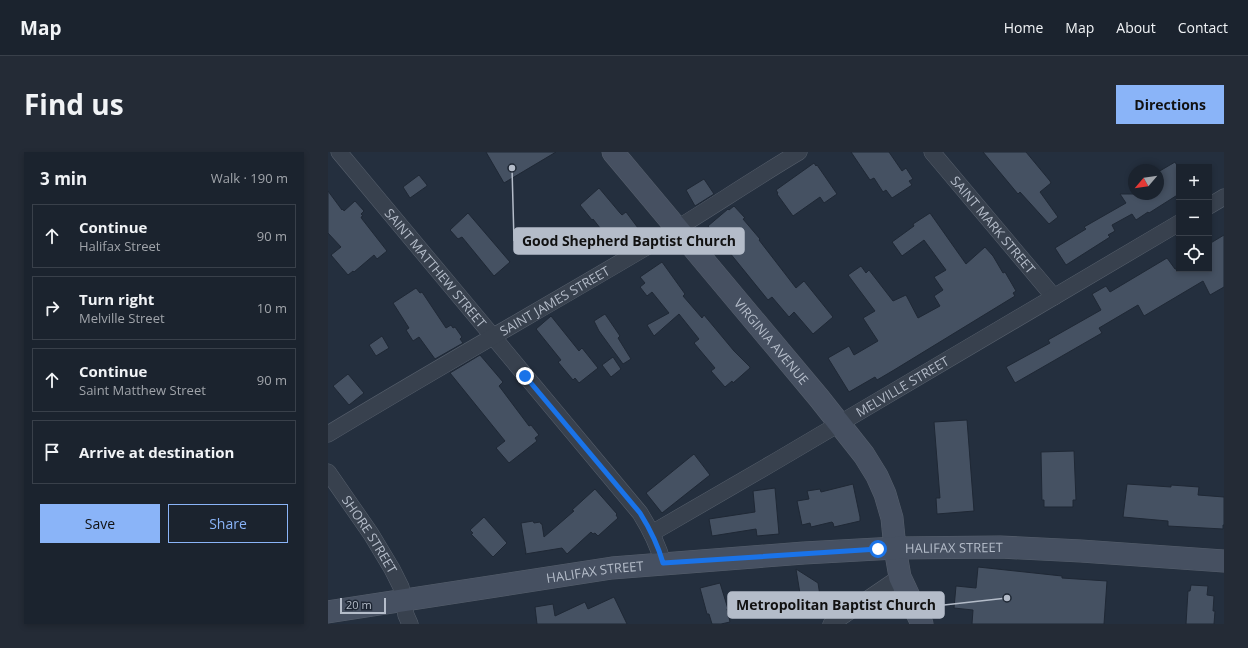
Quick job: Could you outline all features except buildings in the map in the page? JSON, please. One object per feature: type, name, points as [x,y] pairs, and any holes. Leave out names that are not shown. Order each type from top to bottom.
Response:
[{"type":"main road","name":"VIRGINIA AVENUE","points":[[613,152],[864,455],[877,476],[885,494],[892,518],[900,577],[922,624]]},
{"type":"main road","name":"HALIFAX STREET","points":[[328,612],[612,568],[663,563],[895,548],[1000,547],[1224,561]]},
{"type":"street","name":"SAINT MATTHEW STREET","points":[[339,152],[640,513],[652,533]]},
{"type":"street","name":"SAINT JAMES STREET","points":[[328,434],[416,380],[645,248],[799,152]]},
{"type":"street","name":"SAINT MARK STREET","points":[[932,152],[1054,296]]},
{"type":"street","points":[[1212,204],[1224,197]]},
{"type":"street","name":"MELVILLE STREET","points":[[652,533],[1176,225]]},
{"type":"street","name":"SHORE STREET","points":[[328,472],[371,534],[392,569],[401,587],[406,615],[410,624]]},
{"type":"street","points":[[652,533],[659,548],[663,563]]},
{"type":"street","points":[[831,624],[900,577]]},
{"type":"place","name":"Good Shepherd Baptist Church","points":[[512,168]]},
{"type":"place","name":"Metropolitan Baptist Church","points":[[1007,598]]},
{"type":"route","points":[[525,376],[640,513],[659,548],[663,563],[878,549]]}]
